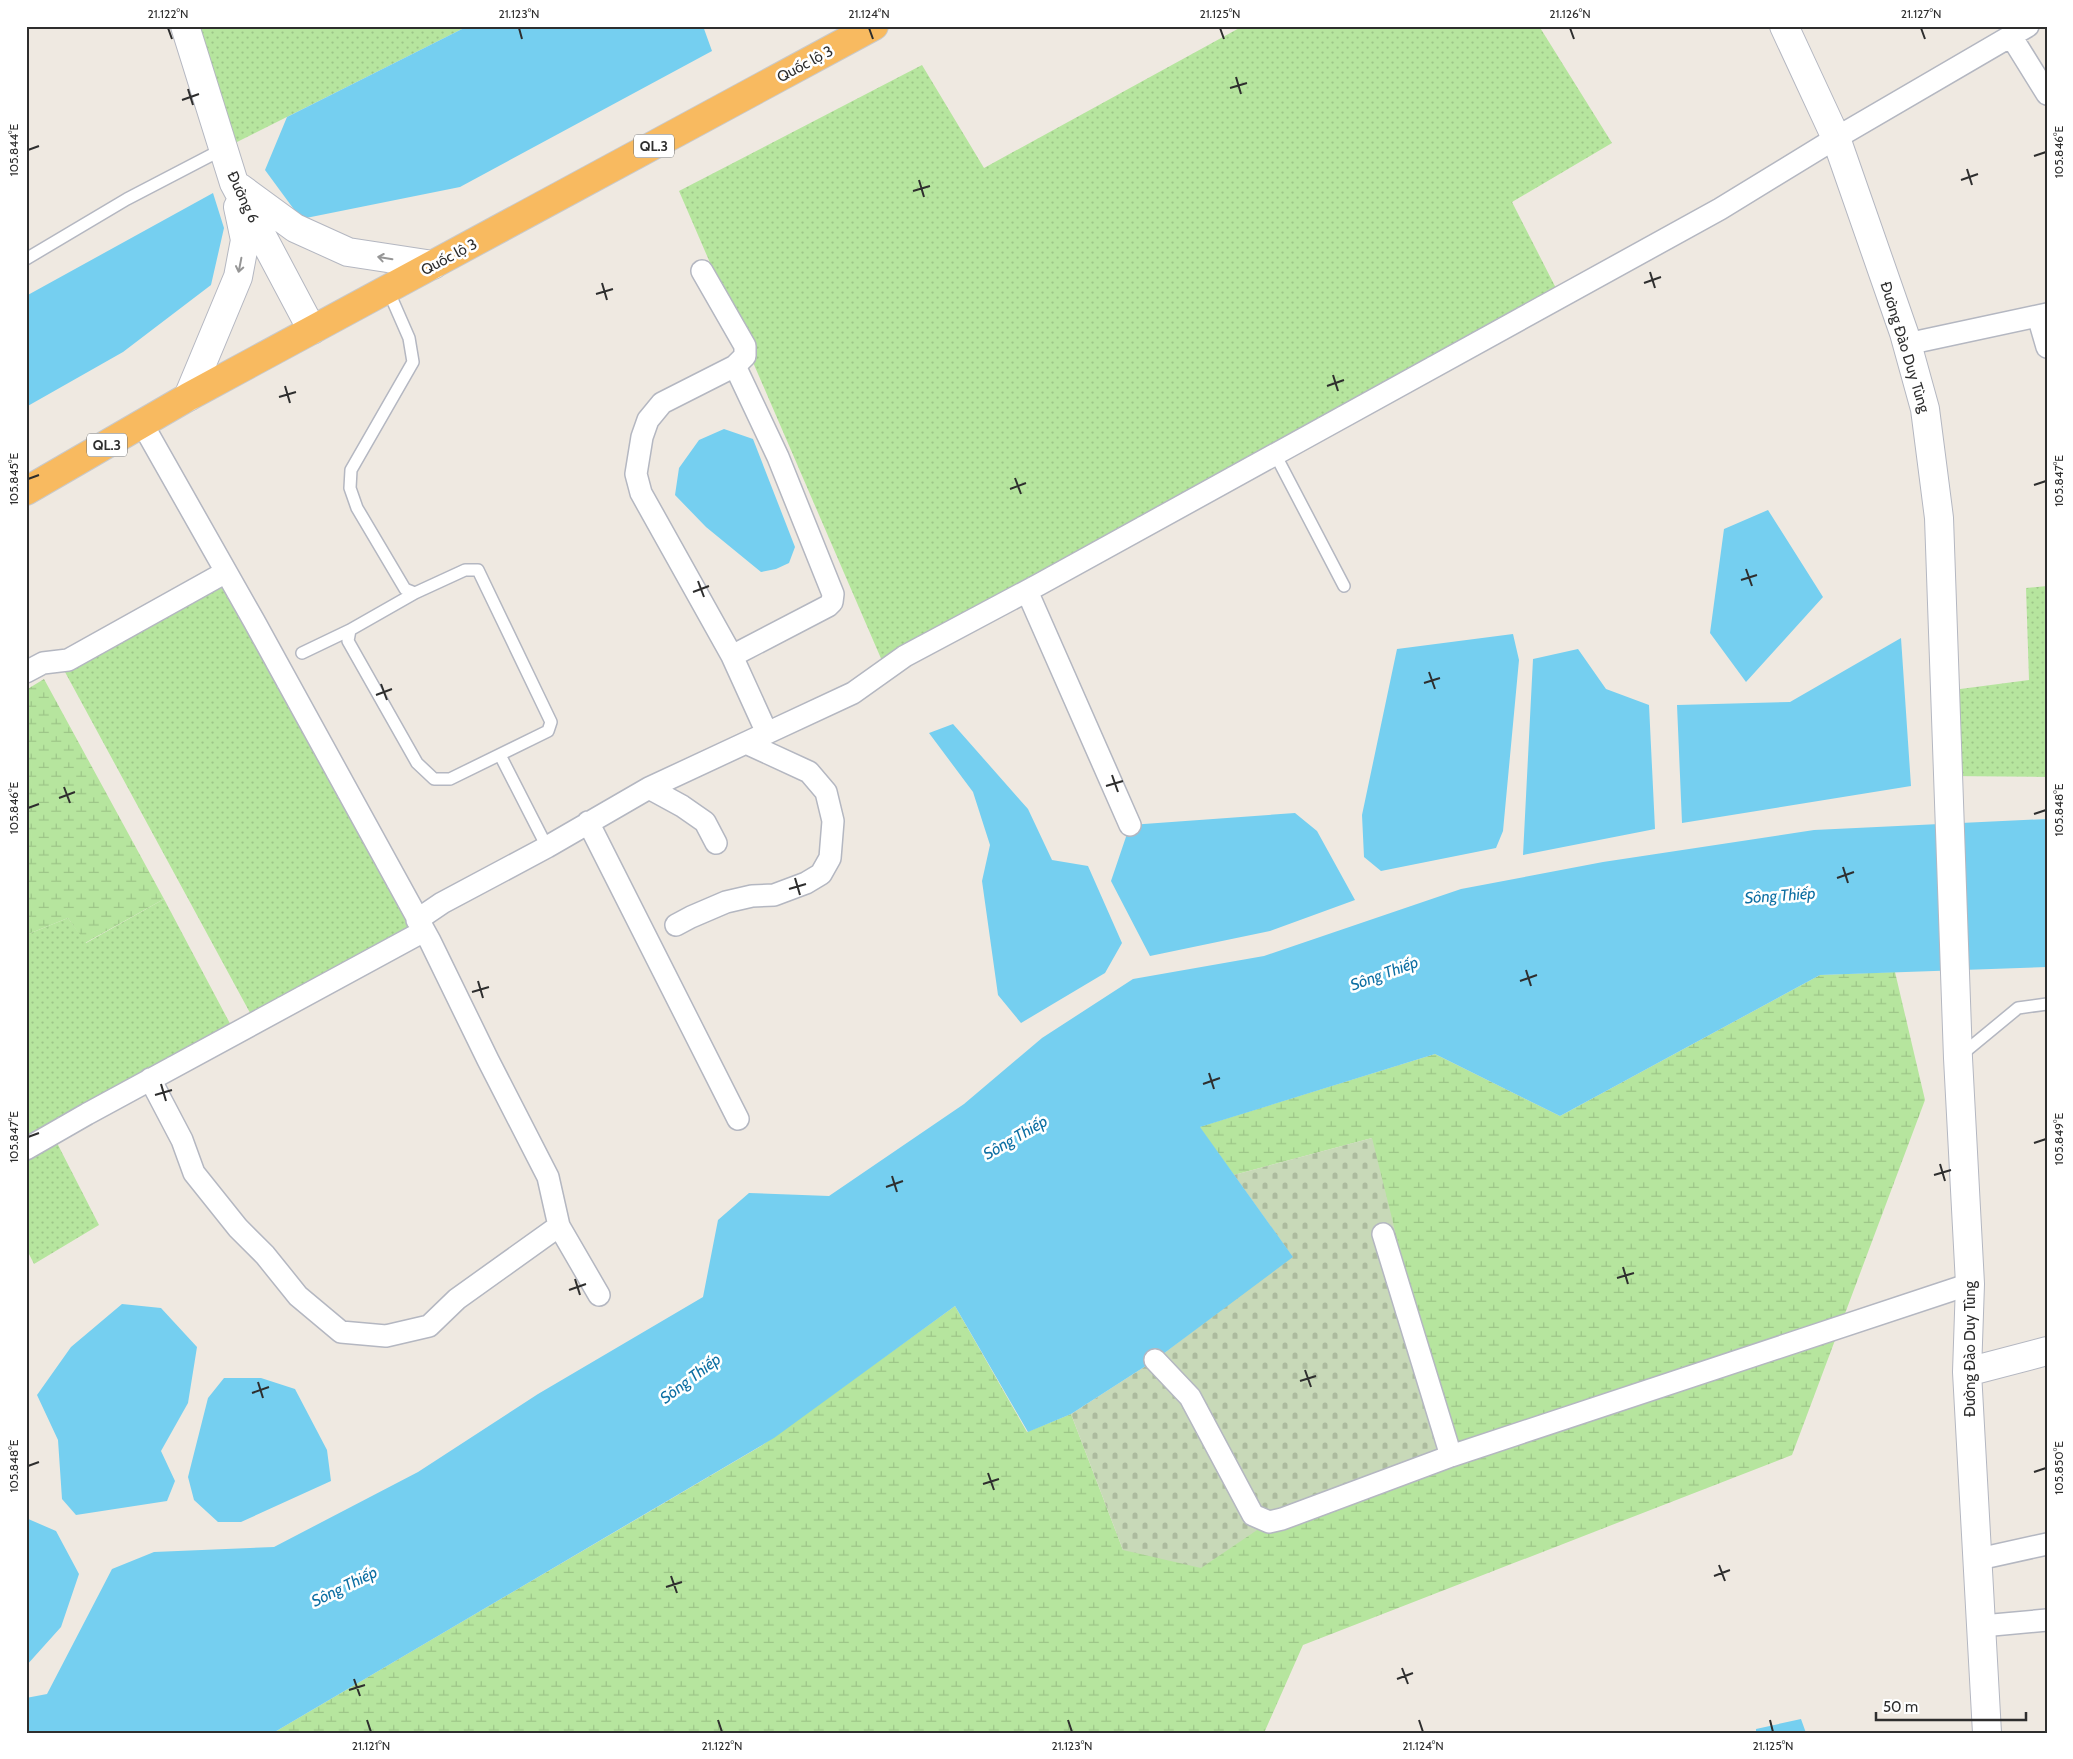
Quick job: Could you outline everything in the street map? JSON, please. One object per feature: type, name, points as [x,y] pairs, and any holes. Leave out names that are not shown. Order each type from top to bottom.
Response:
[{"type":"highway","name":"Quốc lộ 3","points":[[26,491],[188,397],[874,26]]},
{"type":"street","name":"Đường 6","points":[[185,26],[234,183],[312,330]]},
{"type":"street","name":"Đường Đào Duy Tùng","points":[[1784,26],[1836,138],[1907,344],[1925,409],[1940,518],[1958,1058],[1970,1284],[1967,1372],[1979,1559],[1987,1733]]},
{"type":"street","points":[[26,1149],[421,926],[442,903],[547,847],[649,788],[853,693],[905,656],[1027,591],[1720,209],[1836,138],[2020,31],[2047,94]]},
{"type":"street","points":[[234,183],[294,228],[348,252],[433,265]]},
{"type":"street","points":[[188,397],[238,277],[245,240],[234,183]]},
{"type":"street","points":[[702,271],[746,346],[745,356],[735,366],[662,403],[648,420],[638,454],[636,474],[641,493],[732,656],[767,733]]},
{"type":"street","points":[[1907,344],[2042,315],[2047,347]]},
{"type":"street","points":[[732,656],[828,606],[832,602],[833,594],[778,458],[735,366]]},
{"type":"street","points":[[142,425],[226,572],[421,926],[548,1177],[559,1226],[599,1295]]},
{"type":"street","points":[[26,672],[43,663],[68,660],[226,572]]},
{"type":"street","points":[[1027,591],[1130,825]]},
{"type":"street","points":[[676,925],[691,916],[726,902],[752,896],[774,895],[806,883],[821,874],[830,858],[833,821],[826,792],[810,772],[746,743]]},
{"type":"street","points":[[649,788],[682,806],[705,822],[716,843]]},
{"type":"street","points":[[588,822],[738,1120]]},
{"type":"street","points":[[150,1079],[182,1140],[194,1173],[238,1228],[265,1255],[298,1296],[341,1332],[386,1336],[429,1326],[457,1299],[559,1226]]},
{"type":"street","points":[[1383,1234],[1451,1456]]},
{"type":"street","points":[[1155,1360],[1190,1397],[1253,1515],[1269,1522],[1282,1519],[1451,1456],[1970,1284]]},
{"type":"street","points":[[1967,1372],[2047,1351]]},
{"type":"street","points":[[1979,1559],[2047,1544]]},
{"type":"street","points":[[1982,1626],[2047,1620]]},
{"type":"lane","points":[[26,259],[127,199],[223,149]]},
{"type":"lane","points":[[388,290],[409,338],[413,362],[351,470],[350,488],[357,508],[405,589],[416,593]]},
{"type":"lane","points":[[1275,454],[1344,586]]},
{"type":"lane","points":[[302,653],[464,570],[478,570],[551,722],[548,731],[450,779],[434,779],[417,762],[348,641],[350,630]]},
{"type":"lane","points":[[500,754],[547,847]]},
{"type":"lane","points":[[1958,1058],[2018,1008],[2047,1004]]},
{"type":"green space","points":[[185,26],[468,26],[223,149]]},
{"type":"green space","points":[[1243,26],[1539,26],[1612,143],[1512,202],[1560,296],[886,670],[679,191],[922,65],[984,168]]},
{"type":"green space","points":[[226,572],[424,931],[255,1022],[59,661]]},
{"type":"green space","points":[[2047,586],[2047,777],[1948,776],[1945,691],[2029,680],[2026,588]]},
{"type":"green space","points":[[44,679],[164,899],[85,943],[68,918],[26,935],[26,690]]},
{"type":"green space","points":[[164,899],[235,1033],[26,1149],[26,935],[68,918],[86,943]]},
{"type":"green space","points":[[1895,972],[1925,1100],[1792,1455],[1303,1645],[1264,1733],[273,1733],[761,1446],[955,1306],[1027,1432],[1071,1414],[1123,1550],[1372,1138],[1234,1175],[1199,1127],[1435,1054],[1560,1116],[1820,975]]},
{"type":"green space","points":[[1372,1138],[1451,1456],[1269,1522],[1201,1568],[1123,1550],[1071,1414],[1155,1360],[1292,1256],[1234,1175]]},
{"type":"green space","points":[[56,1141],[99,1225],[34,1264],[26,1248],[26,1160]]},
{"type":"water","points":[[468,26],[703,26],[712,51],[460,187],[301,219],[265,170],[287,117]]},
{"type":"water","points":[[213,193],[224,228],[211,285],[123,352],[26,407],[26,296]]},
{"type":"water","points":[[724,429],[753,439],[795,547],[789,563],[776,569],[761,572],[706,527],[675,495],[679,468],[699,440]]},
{"type":"water","points":[[1768,510],[1823,597],[1746,682],[1710,633],[1724,529]]},
{"type":"water","points":[[1513,634],[1519,660],[1503,831],[1496,848],[1381,871],[1364,857],[1362,815],[1397,649]]},
{"type":"water","points":[[1901,638],[1911,786],[1682,823],[1677,705],[1790,702]]},
{"type":"water","points":[[1578,649],[1606,689],[1649,705],[1655,829],[1523,855],[1533,659]]},
{"type":"water","points":[[953,724],[1028,809],[1052,860],[1088,866],[1122,943],[1105,973],[1021,1023],[998,995],[982,881],[990,845],[973,792],[929,733]]},
{"type":"water","points":[[1295,813],[1317,831],[1355,900],[1270,931],[1150,956],[1111,881],[1130,825]]},
{"type":"water","name":"Sông Thiếp","points":[[2047,819],[2047,967],[1820,975],[1560,1116],[1435,1054],[1200,1127],[1293,1257],[1155,1360],[1071,1414],[1028,1432],[955,1306],[774,1438],[273,1733],[26,1733],[26,1698],[47,1694],[112,1569],[154,1552],[274,1547],[418,1472],[538,1394],[703,1297],[718,1220],[749,1193],[829,1196],[964,1104],[1042,1038],[1133,979],[1264,956],[1461,889],[1603,862],[1814,830]]},
{"type":"water","points":[[122,1304],[161,1308],[197,1347],[188,1403],[161,1451],[175,1481],[167,1501],[76,1515],[62,1499],[58,1440],[37,1395],[71,1347]]},
{"type":"water","points":[[224,1378],[261,1378],[295,1389],[327,1450],[331,1481],[241,1522],[218,1522],[194,1500],[188,1477],[208,1398]]},
{"type":"water","points":[[26,1518],[56,1531],[79,1574],[61,1627],[26,1666]]},
{"type":"water","points":[[1801,1719],[1806,1733],[1756,1733],[1756,1729]]}]
